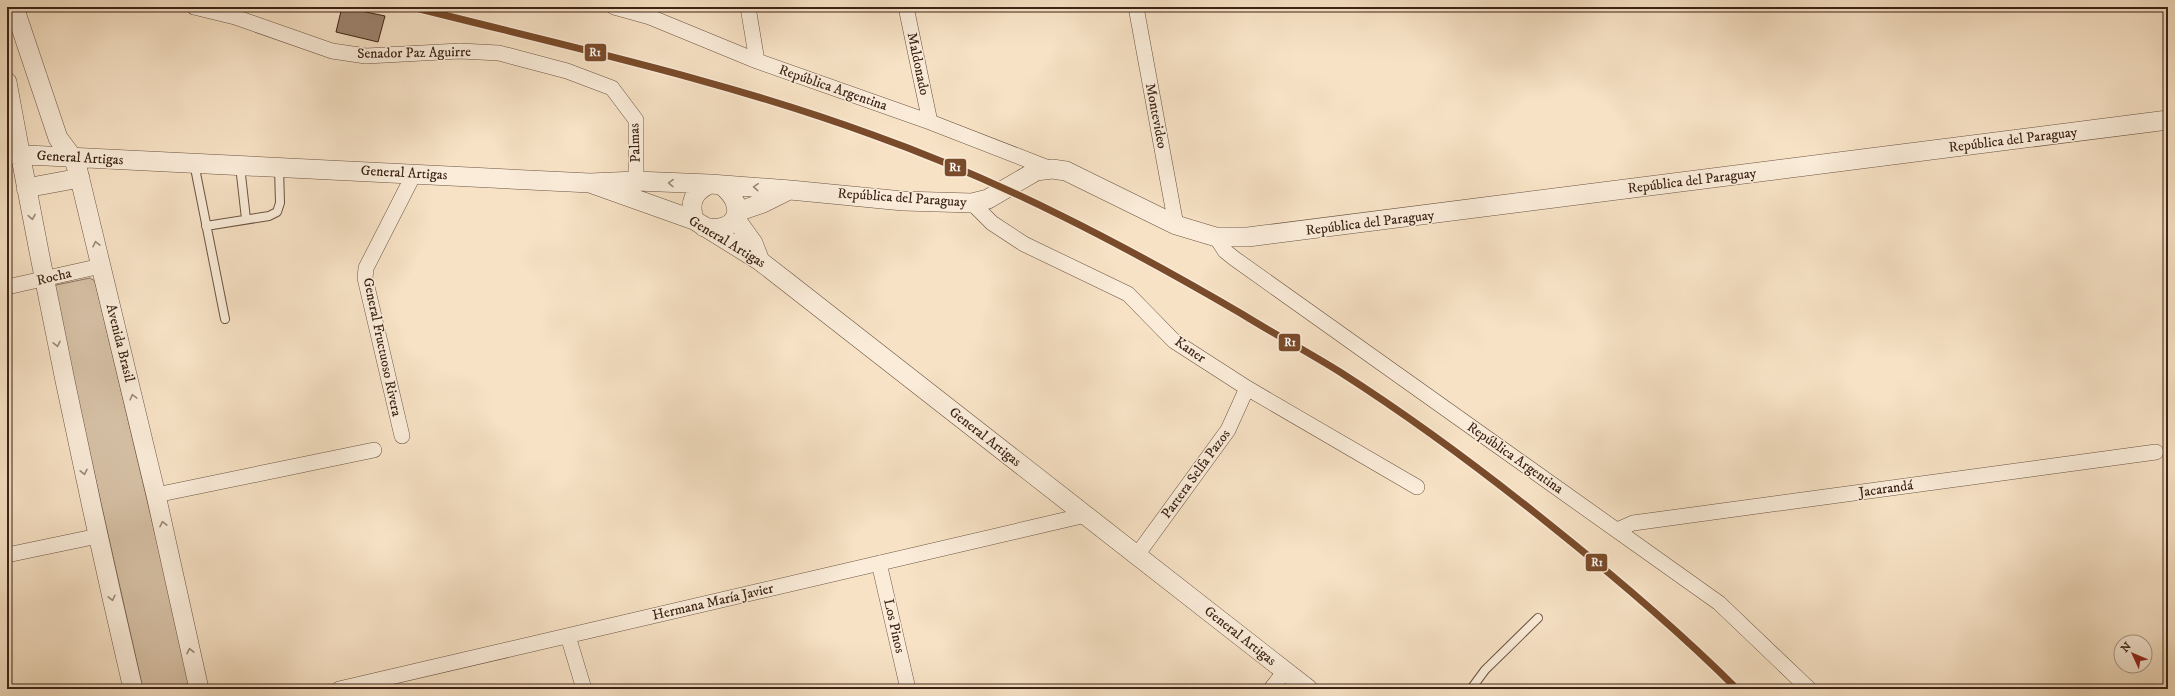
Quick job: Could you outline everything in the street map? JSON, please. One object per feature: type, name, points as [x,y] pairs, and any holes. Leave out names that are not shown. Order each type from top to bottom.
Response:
[{"type":"street","name":"Avenida Brasil","points":[[14,7],[58,138],[73,158],[80,178],[156,496],[199,689]]},
{"type":"street","name":"Senador Paz Aguirre","points":[[194,7],[235,18],[332,51],[366,56],[460,51],[499,53],[567,71],[612,88]]},
{"type":"street","name":"República Argentina","points":[[614,7],[650,17],[757,61],[930,122],[1052,169]]},
{"type":"street","points":[[748,7],[757,61]]},
{"type":"street","name":"Maldonado","points":[[906,7],[930,122]]},
{"type":"street","name":"Montevideo","points":[[1136,7],[1176,225]]},
{"type":"street","points":[[7,82],[14,154],[26,188],[43,279],[98,536],[133,689]]},
{"type":"street","name":"Palmas","points":[[612,88],[636,120],[636,181]]},
{"type":"street","name":"República del Paraguay","points":[[590,183],[636,181],[716,184],[903,201],[972,203],[988,199],[1036,172],[1052,169],[1066,171],[1176,225],[1216,236],[1270,235],[2168,120]]},
{"type":"street","name":"General Artigas","points":[[14,154],[590,183],[699,224],[760,261],[1308,689]]},
{"type":"street","name":"General Fructuoso Rivera","points":[[402,436],[365,278],[366,268],[414,174]]},
{"type":"street","points":[[26,188],[80,178]]},
{"type":"street","points":[[760,261],[753,243],[736,215],[736,200],[731,192],[716,184],[700,189],[693,198],[691,210],[699,224],[714,230],[726,226],[736,215],[790,190]]},
{"type":"street","points":[[753,243],[758,215],[763,203]]},
{"type":"street","name":"Kaner","points":[[972,203],[992,223],[1024,244],[1128,294],[1174,341],[1247,388],[1417,487]]},
{"type":"street","name":"República Argentina","points":[[1216,236],[1224,251],[1235,260],[1719,603],[1809,689]]},
{"type":"street","name":"Rocha","points":[[7,287],[101,266]]},
{"type":"street","name":"Partera Selfa Pazos","points":[[1137,555],[1228,430],[1247,388]]},
{"type":"street","points":[[156,496],[374,450]]},
{"type":"street","name":"Jacarandá","points":[[1617,530],[1633,523],[2156,452]]},
{"type":"street","name":"Hermana María Javier","points":[[339,689],[1086,515]]},
{"type":"street","points":[[7,555],[98,536]]},
{"type":"street","name":"Los Pinos","points":[[879,563],[908,689]]},
{"type":"street","points":[[568,636],[584,689]]},
{"type":"street","points":[[1271,689],[1285,671]]},
{"type":"lane","points":[[194,163],[225,319]]},
{"type":"lane","points":[[240,166],[246,219]]},
{"type":"lane","points":[[206,226],[269,216],[277,212],[280,203],[279,167]]},
{"type":"lane","points":[[1471,689],[1485,670],[1538,618]]},
{"type":"shaded area","points":[[90,278],[95,281],[192,689],[143,689],[53,291],[56,285]]},
{"type":"building","points":[[342,7],[385,16],[378,42],[336,32]]},
{"type":"transit line","name":"R1","points":[[412,7],[644,65],[759,97],[816,115],[921,153],[968,173],[1062,216],[1107,239],[1198,288],[1328,365],[1420,426],[1498,484],[1598,563],[1669,625],[1737,689]]}]
